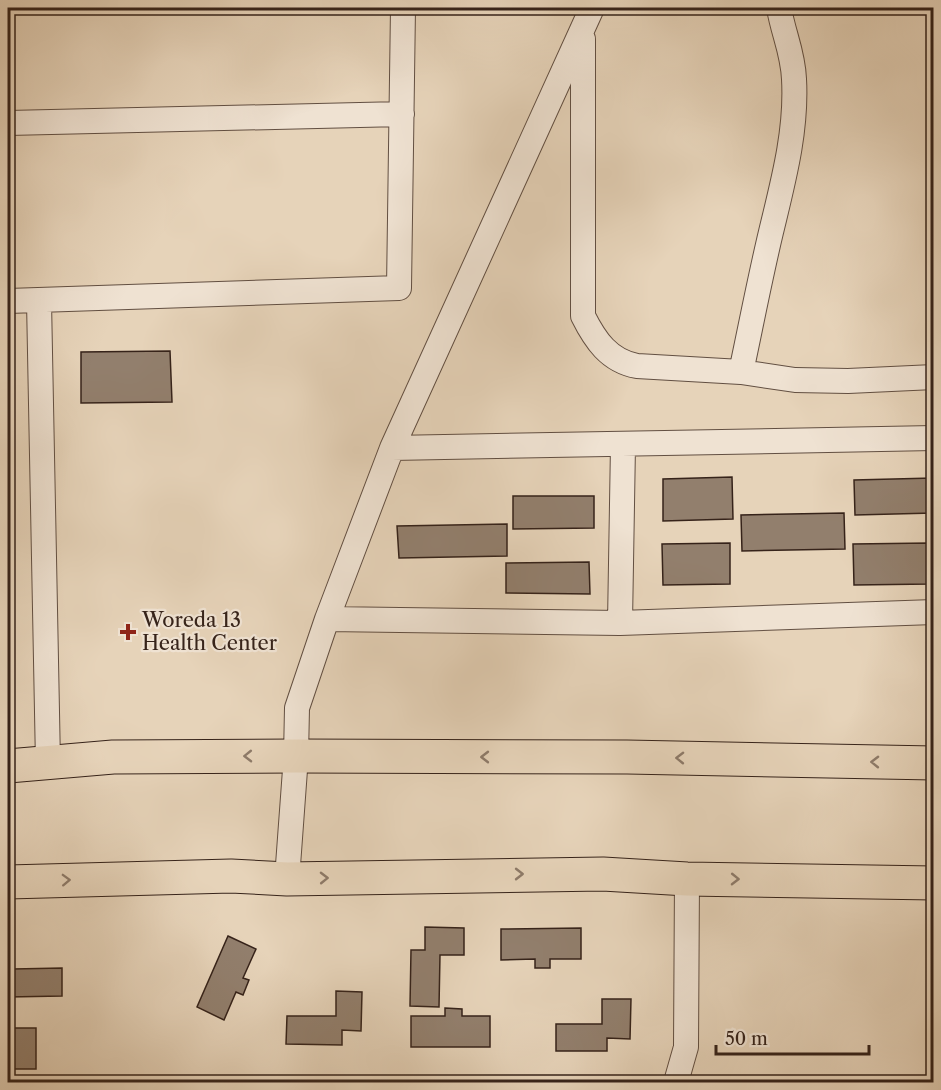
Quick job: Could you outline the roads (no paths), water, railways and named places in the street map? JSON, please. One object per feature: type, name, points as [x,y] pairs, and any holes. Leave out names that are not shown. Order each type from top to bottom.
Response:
[{"type":"highway","points":[[8,766],[113,757],[296,756],[615,757],[933,764]]},
{"type":"highway","points":[[8,882],[231,876],[286,879],[603,874],[687,879],[933,883]]},
{"type":"street","points":[[8,301],[399,288],[404,8]]},
{"type":"street","points":[[286,879],[296,756],[297,708],[327,619],[392,448],[592,8]]},
{"type":"street","points":[[741,372],[782,192],[792,135],[795,82],[792,52],[782,27],[779,8]]},
{"type":"street","points":[[583,31],[583,316],[593,336],[621,363],[741,372],[816,381],[933,377]]},
{"type":"street","points":[[8,123],[402,114]]},
{"type":"street","points":[[39,301],[48,763]]},
{"type":"street","points":[[392,448],[933,438]]},
{"type":"street","points":[[620,623],[623,445]]},
{"type":"street","points":[[327,619],[620,623],[933,612]]},
{"type":"street","points":[[675,1083],[686,1047],[687,879]]},
{"type":"place","name":"Woreda 13 Health Center","points":[[128,632]]}]
